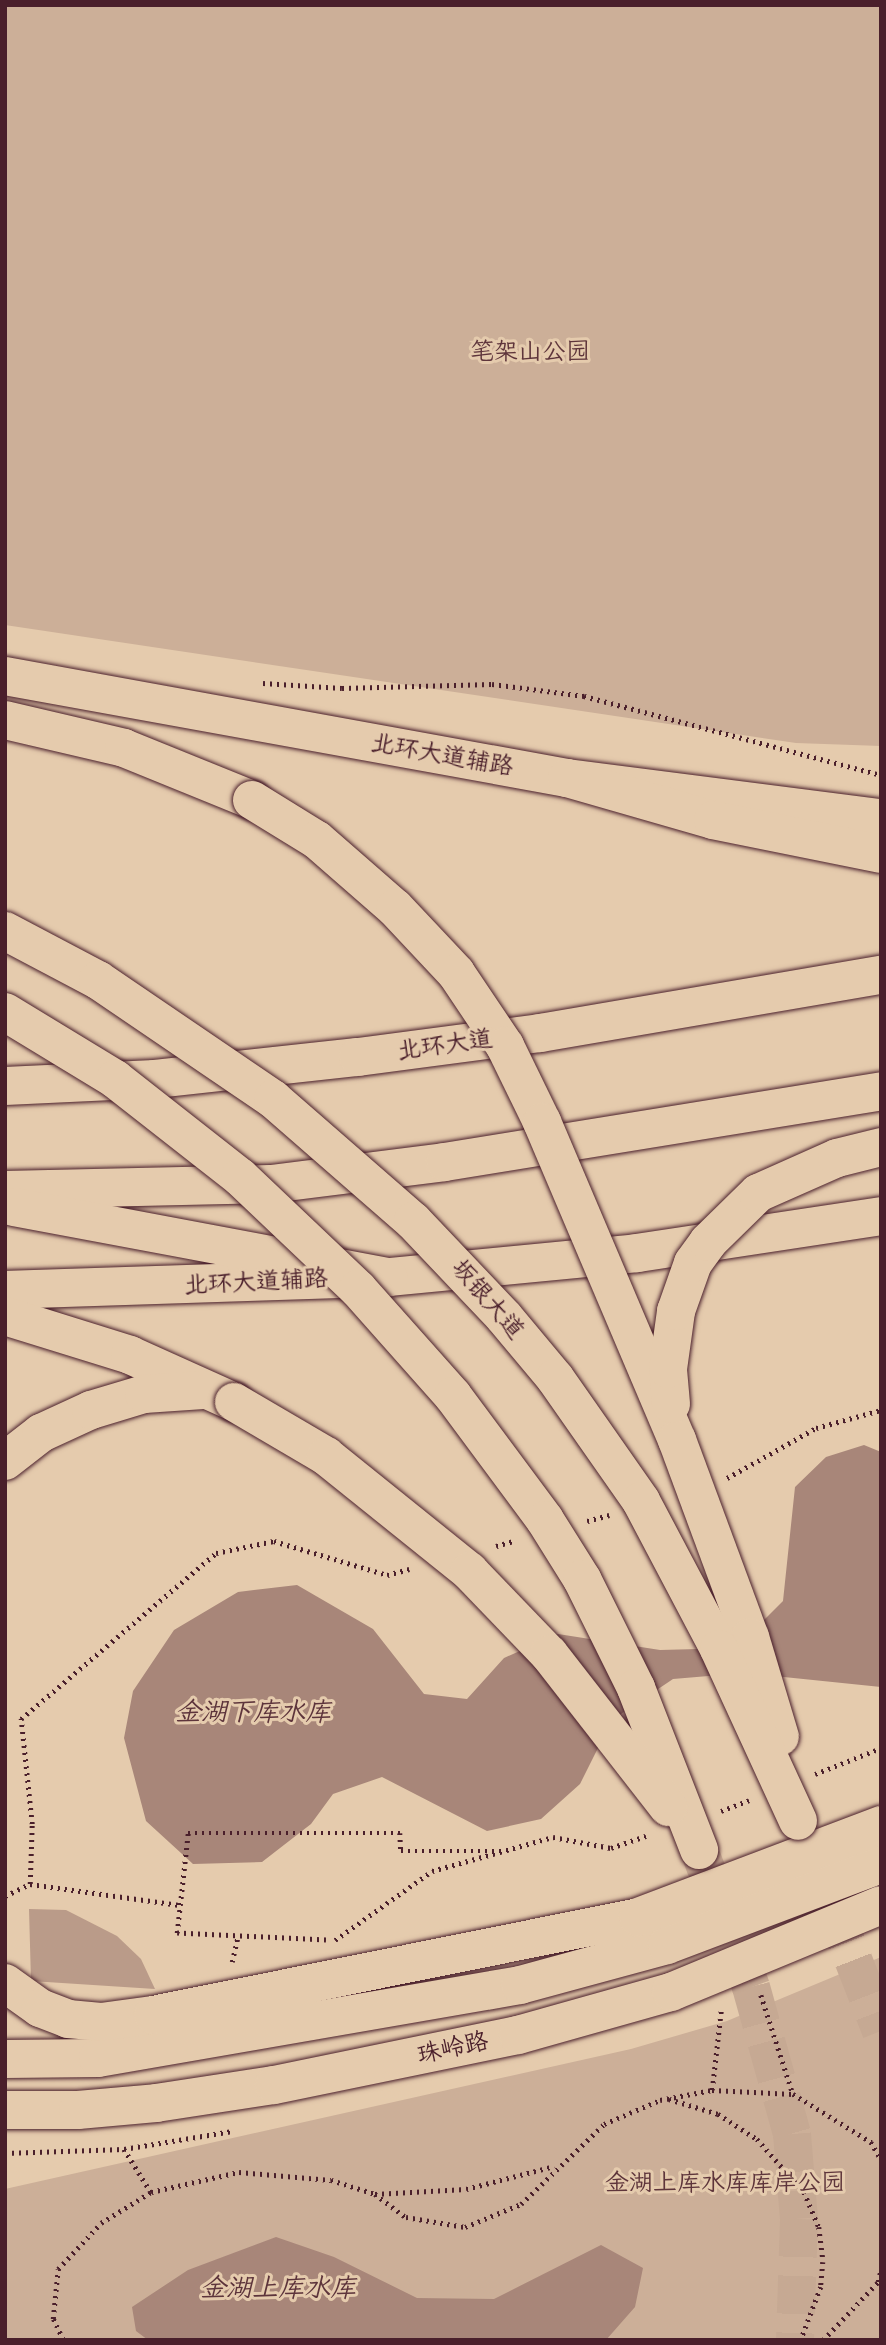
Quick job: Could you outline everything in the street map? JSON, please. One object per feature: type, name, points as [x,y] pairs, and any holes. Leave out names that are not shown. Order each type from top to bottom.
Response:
[{"type":"main road","name":"北环大道辅路","points":[[5,676],[567,778],[881,817]]},
{"type":"main road","points":[[5,720],[124,748],[252,800],[317,840],[395,908],[456,973],[482,1010],[542,1122],[677,1440]]},
{"type":"main road","points":[[567,778],[713,820],[881,854]]},
{"type":"main road","name":"坂银大道","points":[[5,931],[98,979],[222,1061],[282,1107],[413,1221],[504,1317],[555,1378],[641,1501],[719,1649],[798,1821],[754,1648],[677,1440]]},
{"type":"main road","name":"北环大道","points":[[5,1086],[155,1079],[358,1057],[540,1033],[881,975]]},
{"type":"main road","points":[[5,1012],[116,1079],[240,1177],[358,1289],[453,1396],[545,1520],[595,1603],[636,1688],[699,1850],[549,1654],[469,1571],[326,1456],[223,1397],[130,1355],[5,1316]]},
{"type":"main road","points":[[5,1190],[298,1181],[486,1156],[881,1091]]},
{"type":"main road","points":[[677,1440],[668,1369],[670,1335],[682,1289],[701,1252],[758,1193],[837,1158],[881,1147]]},
{"type":"main road","points":[[5,1205],[389,1277]]},
{"type":"main road","name":"北环大道辅路","points":[[5,1290],[389,1277],[636,1253],[881,1216]]},
{"type":"main road","points":[[5,1461],[41,1433],[118,1401],[169,1391],[223,1397]]},
{"type":"main road","points":[[5,1983],[40,2008],[68,2019],[101,2022],[153,2015],[638,1917],[881,1825]]},
{"type":"main road","name":"珠岭路","points":[[9,2057],[98,2058],[520,1985],[667,1945],[881,1864]]},
{"type":"main road","name":"珠岭路","points":[[5,2110],[78,2110],[156,2103],[274,2085],[518,2035],[671,1992],[881,1905]]},
{"type":"path","points":[[251,682],[342,688],[492,684],[584,696],[881,775]]},
{"type":"path","points":[[21,1719],[32,1824],[30,1884]]},
{"type":"path","points":[[188,1833],[400,1833],[401,1852],[504,1851],[432,1871],[333,1941],[177,1933],[180,1905],[188,1833]]},
{"type":"path","points":[[5,1896],[30,1884],[180,1905]]},
{"type":"path","points":[[761,1995],[793,2094]]},
{"type":"path","points":[[712,2090],[721,2011]]},
{"type":"path","points":[[63,2340],[53,2319],[58,2269],[101,2223],[151,2192],[239,2172],[331,2180],[375,2194],[406,2217],[465,2227],[521,2204],[555,2166],[604,2124],[668,2099],[712,2090],[793,2094],[871,2142],[881,2160]]},
{"type":"path","points":[[668,2099],[718,2114],[757,2138],[804,2192],[819,2227],[823,2262],[821,2287],[801,2340]]},
{"type":"path","points":[[124,2149],[151,2192]]},
{"type":"path","points":[[375,2194],[466,2189],[555,2166]]},
{"type":"path","points":[[823,2340],[878,2283],[881,2269]]},
{"type":"green space","name":"笔架山公园","points":[[5,5],[881,5],[881,746],[796,743],[5,625]]},
{"type":"green space","name":"金湖上库水库库岸公园","points":[[881,1957],[881,2340],[5,2340],[5,2189],[631,2049],[727,2021]]},
{"type":"water","name":"金湖下库水库","points":[[864,1445],[881,1452],[881,1687],[744,1673],[673,1679],[612,1720],[580,1784],[541,1819],[487,1831],[382,1777],[333,1794],[311,1824],[262,1862],[193,1864],[146,1821],[124,1738],[133,1691],[174,1630],[238,1592],[297,1585],[373,1629],[424,1694],[467,1699],[504,1658],[558,1634],[660,1650],[736,1648],[783,1601],[795,1487],[826,1457]]},
{"type":"water","name":"金湖上库水库","points":[[276,2237],[334,2257],[417,2298],[494,2299],[601,2245],[643,2268],[635,2307],[606,2340],[148,2340],[136,2331],[132,2307],[188,2270]]},
{"type":"building","points":[[29,1909],[66,1910],[117,1936],[141,1959],[155,1989],[31,1981]]},
{"type":"tunnel","points":[[699,1850],[751,1987],[792,2134],[799,2219],[795,2340]]},
{"type":"tunnel","points":[[812,1854],[881,2031]]}]
